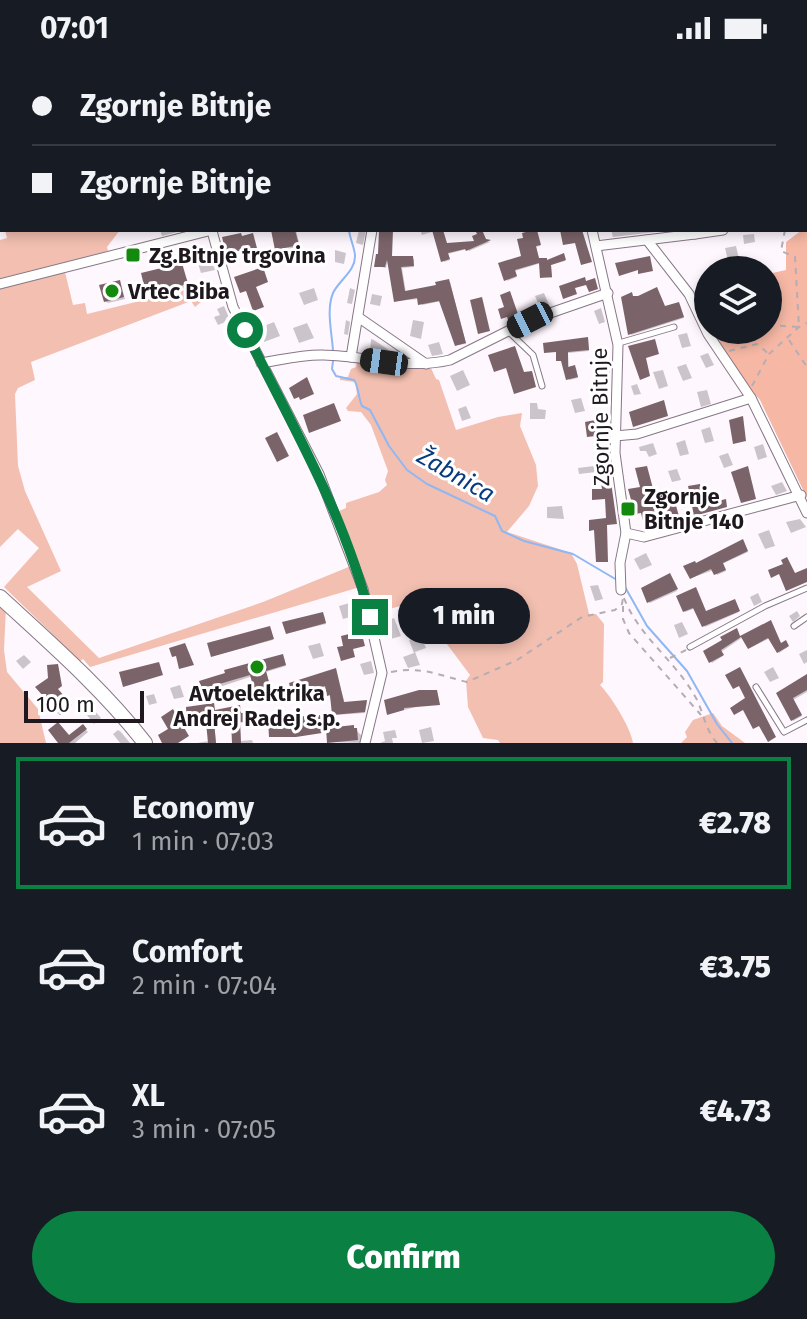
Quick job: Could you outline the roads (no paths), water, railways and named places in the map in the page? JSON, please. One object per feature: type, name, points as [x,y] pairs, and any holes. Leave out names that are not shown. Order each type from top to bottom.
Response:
[{"type":"street","points":[[0,284],[204,232]]},
{"type":"street","points":[[213,232],[233,307],[319,474],[363,589],[382,673],[365,743]]},
{"type":"street","points":[[351,357],[372,232]]},
{"type":"street","name":"Zgornje Bitnje","points":[[592,232],[618,343],[617,484],[626,533],[620,577],[622,593]]},
{"type":"street","points":[[596,246],[695,232]]},
{"type":"street","points":[[647,240],[689,294],[720,353],[750,396],[801,495],[807,513]]},
{"type":"street","points":[[261,363],[333,356],[426,364],[450,360],[530,320],[608,293]]},
{"type":"street","points":[[358,317],[426,364]]},
{"type":"street","points":[[615,436],[637,434],[750,396]]},
{"type":"street","points":[[626,533],[644,537],[801,495]]},
{"type":"street","points":[[0,597],[86,679],[145,743]]},
{"type":"lane","points":[[618,343],[674,327]]},
{"type":"lane","points":[[508,331],[533,355],[542,386]]},
{"type":"lane","points":[[690,647],[765,606],[807,588]]},
{"type":"lane","points":[[794,626],[807,617]]},
{"type":"lane","points":[[756,687],[784,732],[807,720]]},
{"type":"waterway","name":"Žabnica","points":[[333,351],[331,300],[355,261],[349,232]]},
{"type":"waterway","name":"Žabnica","points":[[333,361],[332,369],[336,376],[354,380],[362,406],[370,410],[389,446],[407,470],[427,484],[495,516],[502,531],[524,541],[573,554],[617,580]]},
{"type":"waterway","points":[[625,587],[647,626],[687,671],[717,724],[732,743]]},
{"type":"place","name":"Zg.Bitnje trgovina","points":[[133,255]]},
{"type":"place","name":"Vrtec Biba","points":[[112,291]]},
{"type":"place","name":"Zgornje Bitnje 140","points":[[628,509]]},
{"type":"place","name":"Avtoelektrika Andrej Radej s.p.","points":[[257,667]]}]
